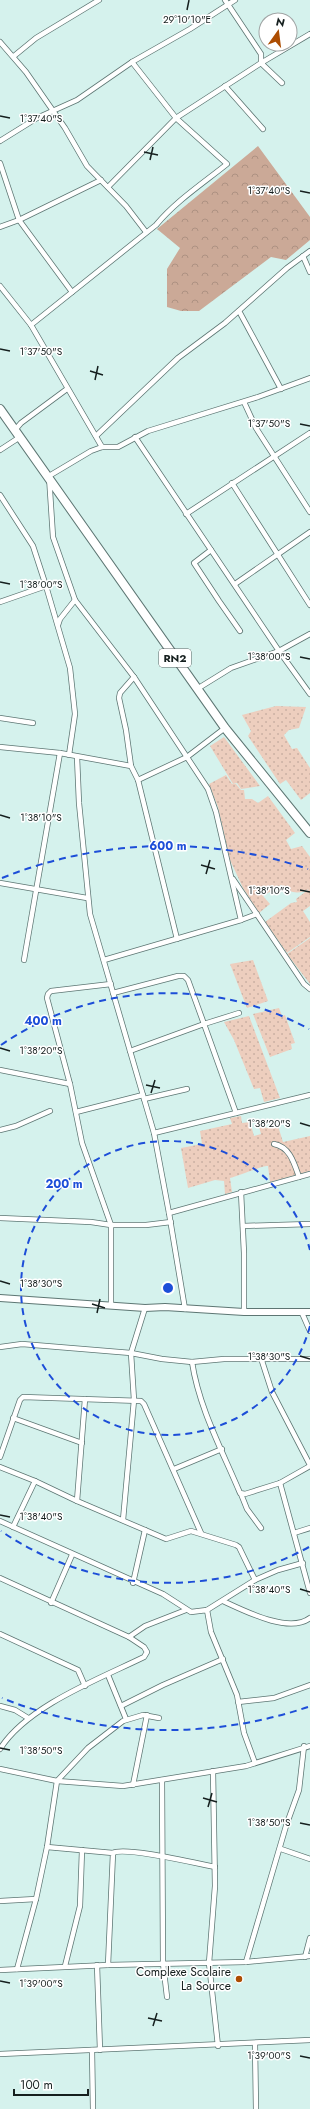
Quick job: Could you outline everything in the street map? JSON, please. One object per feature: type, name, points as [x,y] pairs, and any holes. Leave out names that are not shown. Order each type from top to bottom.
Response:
[{"type":"highway","name":"RN2","points":[[0,409],[49,476],[225,728],[310,833]]},
{"type":"street","points":[[14,56],[36,38],[98,0]]},
{"type":"street","points":[[0,141],[31,121],[77,100],[132,62],[190,29],[226,2],[235,0]]},
{"type":"street","points":[[226,2],[244,26],[261,54],[261,63],[282,83]]},
{"type":"street","points":[[108,187],[176,118],[261,63],[310,34]]},
{"type":"street","points":[[0,42],[14,56],[65,128],[87,166],[108,187],[146,232]]},
{"type":"street","points":[[31,325],[146,232],[194,188],[227,164],[176,118],[132,62]]},
{"type":"street","points":[[225,86],[263,129]]},
{"type":"street","points":[[0,163],[18,220],[72,292]]},
{"type":"street","points":[[0,227],[18,220],[101,180]]},
{"type":"street","points":[[96,436],[178,358],[239,311],[310,251]]},
{"type":"street","points":[[303,256],[310,272]]},
{"type":"street","points":[[0,286],[31,325],[102,447]]},
{"type":"street","points":[[239,311],[281,389]]},
{"type":"street","points":[[241,920],[216,812],[208,789],[134,677],[75,600],[53,537],[49,476],[91,451],[102,447],[118,447],[148,431],[244,402],[310,378]]},
{"type":"street","points":[[0,450],[17,434],[21,423],[67,389]]},
{"type":"street","points":[[244,402],[256,428],[310,512]]},
{"type":"street","points":[[186,514],[310,433]]},
{"type":"street","points":[[135,437],[279,651],[310,694]]},
{"type":"street","points":[[232,483],[310,604]]},
{"type":"street","points":[[0,495],[33,546],[70,668],[75,714],[69,755]]},
{"type":"street","points":[[235,584],[278,556],[310,532]]},
{"type":"street","points":[[211,550],[194,562],[240,631]]},
{"type":"street","points":[[0,602],[46,586]]},
{"type":"street","points":[[58,625],[60,619],[75,600]]},
{"type":"street","points":[[197,689],[231,668],[279,651],[310,634]]},
{"type":"street","points":[[134,677],[120,693],[119,698],[126,730],[131,766],[138,780],[177,939]]},
{"type":"street","points":[[0,718],[33,723]]},
{"type":"street","points":[[138,780],[187,757],[225,728]]},
{"type":"street","points":[[0,747],[60,753],[131,766]]},
{"type":"street","points":[[24,960],[38,890],[60,753]]},
{"type":"street","points":[[77,757],[79,803],[87,898],[90,914],[154,1133],[170,1213],[170,1222],[185,1309]]},
{"type":"street","points":[[231,876],[304,984],[310,989]]},
{"type":"street","points":[[0,883],[87,898]]},
{"type":"street","points":[[104,960],[257,914]]},
{"type":"street","points":[[113,993],[178,976],[184,976],[188,980],[236,1113]]},
{"type":"street","points":[[111,984],[51,991],[48,994],[51,1017],[70,1084],[82,1143],[111,1224],[111,1305]]},
{"type":"street","points":[[130,1051],[168,1036],[239,1013]]},
{"type":"street","points":[[0,1070],[70,1084]]},
{"type":"street","points":[[76,1112],[187,1089]]},
{"type":"street","points":[[154,1133],[310,1095]]},
{"type":"street","points":[[0,1130],[16,1126],[50,1111]]},
{"type":"street","points":[[274,1144],[288,1150],[299,1177]]},
{"type":"street","points":[[170,1213],[310,1174]]},
{"type":"street","points":[[241,1192],[244,1312]]},
{"type":"street","points":[[0,1218],[146,1225],[170,1222]]},
{"type":"street","points":[[243,1226],[310,1224]]},
{"type":"street","points":[[0,1298],[145,1308],[165,1307],[244,1312],[310,1312]]},
{"type":"street","points":[[123,1520],[134,1400],[130,1352],[145,1308]]},
{"type":"street","points":[[302,1313],[310,1331]]},
{"type":"street","points":[[0,1346],[22,1344],[130,1352],[162,1359],[192,1362],[261,1358],[310,1359]]},
{"type":"street","points":[[241,1494],[280,1483],[310,1465],[272,1392],[261,1358]]},
{"type":"street","points":[[192,1362],[198,1392],[247,1509],[261,1528]]},
{"type":"street","points":[[0,1457],[13,1418],[20,1400],[23,1397],[134,1400],[144,1404],[201,1533]]},
{"type":"street","points":[[77,1501],[85,1399]]},
{"type":"street","points":[[13,1418],[82,1443]]},
{"type":"street","points":[[174,1469],[222,1449]]},
{"type":"street","points":[[0,1467],[168,1540],[190,1530],[239,1547],[255,1580]]},
{"type":"street","points":[[13,1527],[35,1481]]},
{"type":"street","points":[[280,1483],[310,1593]]},
{"type":"street","points":[[0,1521],[133,1583],[163,1594],[186,1610],[196,1613],[207,1610],[255,1580],[278,1570],[303,1563]]},
{"type":"street","points":[[294,1533],[310,1528]]},
{"type":"street","points":[[133,1583],[145,1530]]},
{"type":"street","points":[[52,1603],[72,1555]]},
{"type":"street","points":[[0,1578],[129,1637],[144,1646],[147,1652],[146,1656],[84,1686],[28,1718],[0,1749]]},
{"type":"street","points":[[223,1601],[258,1616],[290,1624],[310,1618]]},
{"type":"street","points":[[129,1637],[145,1626],[186,1610]]},
{"type":"street","points":[[207,1610],[212,1632],[238,1695],[244,1733],[255,1763]]},
{"type":"street","points":[[0,1634],[78,1670],[84,1686]]},
{"type":"street","points":[[121,1706],[163,1685],[223,1659]]},
{"type":"street","points":[[108,1675],[126,1719]]},
{"type":"street","points":[[238,1702],[274,1698],[310,1685]]},
{"type":"street","points":[[0,1706],[15,1710],[28,1718]]},
{"type":"street","points":[[133,1785],[147,1715]]},
{"type":"street","points":[[16,1969],[36,1899],[47,1847],[57,1780],[88,1748],[126,1719],[147,1715],[159,1718]]},
{"type":"street","points":[[246,1962],[299,1790],[304,1746]]},
{"type":"street","points":[[0,1769],[57,1780],[114,1787],[133,1785],[255,1763],[304,1746],[310,1746]]},
{"type":"street","points":[[214,1771],[215,1867],[209,1963],[218,2046]]},
{"type":"street","points":[[162,1780],[163,1964],[168,1998]]},
{"type":"street","points":[[47,1847],[113,1853],[116,1851],[162,1856],[215,1867]]},
{"type":"street","points":[[280,1849],[310,1859]]},
{"type":"street","points":[[65,1966],[80,1906],[82,1850]]},
{"type":"street","points":[[108,1965],[113,1853]]},
{"type":"street","points":[[0,1901],[36,1899]]},
{"type":"street","points":[[0,1970],[65,1966],[246,1962],[308,1957],[310,1938]]},
{"type":"street","points":[[97,1965],[100,2050]]},
{"type":"street","points":[[0,2054],[218,2046],[310,2040]]},
{"type":"street","points":[[255,2044],[256,2109]]},
{"type":"street","points":[[92,2050],[93,2109]]},
{"type":"shaded area","points":[[276,706],[306,707],[299,728],[289,730],[284,735],[292,749],[297,748],[310,768],[310,793],[301,800],[286,780],[280,784],[248,736],[251,731],[242,715]]},
{"type":"shaded area","points":[[224,737],[260,786],[241,789],[237,783],[233,784],[210,746]]},
{"type":"shaded area","points":[[226,775],[232,784],[236,784],[241,790],[244,790],[245,799],[252,799],[258,803],[268,796],[295,833],[286,840],[291,849],[302,846],[310,857],[310,906],[303,911],[310,922],[310,937],[287,953],[265,922],[291,903],[297,902],[296,899],[309,889],[301,892],[294,892],[281,885],[263,896],[270,904],[259,913],[243,888],[230,860],[218,807],[209,784]]},
{"type":"shaded area","points":[[310,938],[310,984],[287,954]]},
{"type":"shaded area","points":[[253,960],[268,1001],[247,1008],[230,964]]},
{"type":"shaded area","points":[[279,1008],[282,1016],[285,1015],[295,1043],[291,1044],[292,1049],[270,1057],[253,1014]]},
{"type":"shaded area","points":[[249,1016],[280,1098],[264,1102],[260,1088],[254,1089],[234,1040],[224,1022]]},
{"type":"shaded area","points":[[241,1116],[242,1123],[250,1122],[254,1136],[261,1134],[258,1123],[264,1121],[266,1128],[278,1126],[283,1142],[310,1136],[310,1171],[270,1182],[268,1166],[262,1167],[230,1178],[232,1192],[225,1194],[224,1181],[215,1180],[188,1188],[181,1148],[202,1144],[200,1131],[232,1124],[230,1118]]},
{"type":"green space","points":[[258,146],[310,217],[310,240],[286,260],[271,257],[199,311],[181,311],[167,307],[167,269],[180,248],[157,229]]},
{"type":"place","name":"Complexe Scolaire La Source","points":[[239,1979]]}]
